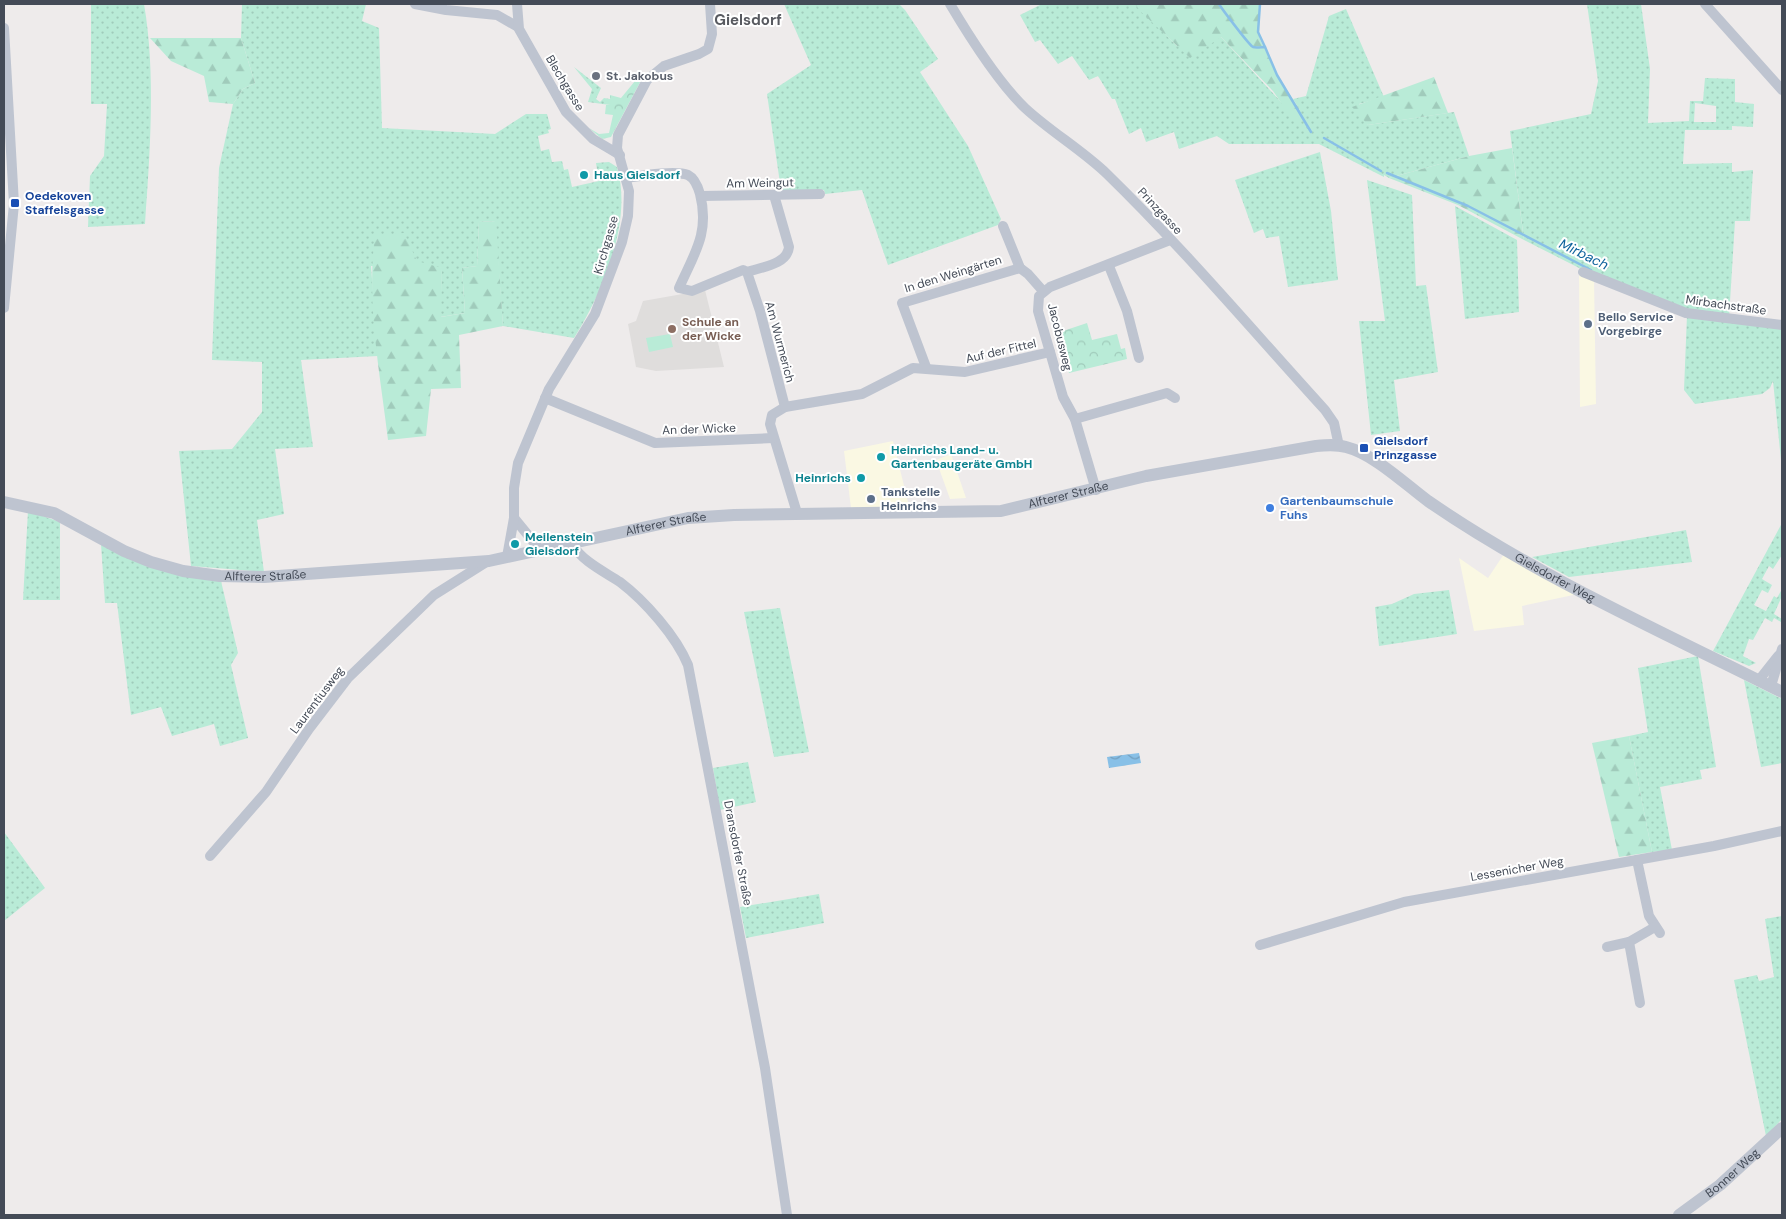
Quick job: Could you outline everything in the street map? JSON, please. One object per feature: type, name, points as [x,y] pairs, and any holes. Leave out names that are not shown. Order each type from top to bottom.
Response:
[{"type":"street","points":[[415,4],[446,10],[497,15],[518,26]]},
{"type":"street","name":"Blechgasse","points":[[517,4],[518,26],[566,112],[593,139],[620,156]]},
{"type":"street","name":"Kirchgasse","points":[[507,558],[514,518],[516,470],[545,398],[589,326],[606,288],[626,230],[629,204],[626,178],[617,144],[618,135],[647,80],[664,66],[700,54],[708,49],[712,34],[710,4]]},
{"type":"street","name":"Prinzgasse","points":[[950,4],[965,29],[1019,101],[1057,135],[1106,173],[1170,240],[1325,410],[1334,423],[1339,446]]},
{"type":"street","points":[[1705,4],[1782,90]]},
{"type":"street","points":[[4,28],[14,204],[4,308]]},
{"type":"street","points":[[626,178],[646,175],[687,175],[696,184],[700,196],[703,232],[679,288],[692,291],[743,270],[747,272],[782,260],[788,253],[789,247],[774,195]]},
{"type":"street","name":"Am Weingut","points":[[700,196],[820,194]]},
{"type":"street","points":[[1003,226],[1020,268],[1043,291]]},
{"type":"street","name":"Jacobusweg","points":[[1096,490],[1075,418],[1063,397],[1038,308],[1043,291],[1170,240]]},
{"type":"street","points":[[1109,266],[1127,311],[1139,358]]},
{"type":"street","name":"In den Weingärten","points":[[926,367],[902,303],[1020,268]]},
{"type":"street","name":"Am Wurmerich","points":[[747,272],[760,311],[785,407]]},
{"type":"street","name":"Mirbachstraße","points":[[1583,272],[1686,313],[1782,325]]},
{"type":"street","name":"Auf der Fittel","points":[[785,407],[862,394],[914,368],[926,367],[965,372],[1050,352]]},
{"type":"street","points":[[1075,418],[1167,393],[1175,398]]},
{"type":"street","name":"An der Wicke","points":[[545,398],[655,442],[773,438]]},
{"type":"street","points":[[785,407],[772,415],[770,424],[796,514]]},
{"type":"street","name":"Alfterer Straße","points":[[4,502],[54,513],[124,551],[151,562],[183,571],[220,576],[264,576],[489,561],[688,518],[796,514],[1001,511],[1096,490],[1146,476],[1197,466],[1316,446],[1339,446]]},
{"type":"street","name":"Gielsdorfer Weg","points":[[1339,446],[1362,454],[1447,514],[1508,552],[1697,651],[1776,689]]},
{"type":"street","points":[[514,518],[541,551]]},
{"type":"street","name":"Dransdorfer Straße","points":[[572,544],[578,554],[625,587],[647,609],[681,649],[688,665],[765,1068],[787,1215]]},
{"type":"street","name":"Laurentiusweg","points":[[210,856],[266,792],[309,729],[348,678],[430,598],[489,561]]},
{"type":"street","points":[[1759,680],[1781,651]]},
{"type":"street","points":[[1776,689],[1781,651]]},
{"type":"street","name":"Lessenicher Weg","points":[[1260,945],[1404,902],[1638,860],[1782,831]]},
{"type":"street","points":[[1606,947],[1629,942],[1658,930],[1649,916],[1638,860]]},
{"type":"street","points":[[1629,942],[1640,1003]]},
{"type":"street","name":"Bonner Weg","points":[[1679,1215],[1720,1185],[1782,1128]]},
{"type":"shaded area","points":[[1579,271],[1594,278],[1596,404],[1580,407]]},
{"type":"shaded area","name":"Schule an der Wicke","points":[[705,290],[724,367],[656,371],[636,367],[628,324],[636,321],[643,301]]},
{"type":"shaded area","points":[[893,441],[909,506],[851,508],[844,451]]},
{"type":"shaded area","points":[[951,454],[966,498],[950,499],[936,460]]},
{"type":"shaded area","points":[[1504,554],[1578,594],[1522,606],[1524,625],[1474,631],[1459,558],[1488,578]]},
{"type":"green space","points":[[91,4],[144,4],[148,30],[151,85],[145,224],[88,227],[90,176],[104,156],[107,104],[91,104]]},
{"type":"green space","points":[[242,4],[366,4],[362,21],[379,28],[382,128],[495,134],[526,114],[547,114],[551,129],[548,130],[549,133],[538,136],[541,151],[549,149],[552,162],[562,161],[564,170],[568,169],[572,187],[599,181],[596,163],[609,162],[617,167],[621,188],[618,233],[612,256],[605,278],[585,320],[574,338],[503,326],[495,221],[479,222],[477,266],[462,268],[465,313],[440,317],[442,268],[371,266],[378,356],[301,360],[313,447],[275,449],[284,514],[257,520],[264,572],[191,566],[179,451],[232,449],[262,412],[262,362],[212,360],[219,168],[233,104],[243,89],[255,83],[241,38]]},
{"type":"green space","points":[[784,4],[899,4],[905,10],[938,59],[920,72],[968,146],[1001,219],[998,225],[888,265],[862,190],[825,194],[824,190],[781,190],[767,94],[811,65]]},
{"type":"green space","points":[[1042,4],[1135,4],[1177,46],[1221,37],[1282,103],[1300,110],[1293,99],[1306,96],[1329,16],[1346,9],[1384,97],[1359,104],[1368,125],[1454,112],[1469,156],[1389,178],[1319,144],[1229,144],[1217,136],[1179,149],[1174,132],[1146,142],[1141,128],[1129,134],[1115,99],[1112,99],[1098,76],[1089,80],[1072,56],[1058,64],[1040,40],[1035,42],[1020,15]]},
{"type":"green space","points":[[1135,4],[1260,4],[1259,37],[1277,75],[1300,110],[1302,120],[1296,124],[1273,91],[1221,37],[1190,58]]},
{"type":"green space","points":[[1587,4],[1641,4],[1650,69],[1648,123],[1689,121],[1690,101],[1703,101],[1705,78],[1735,79],[1735,102],[1754,104],[1753,127],[1732,126],[1732,130],[1685,130],[1683,164],[1732,163],[1732,172],[1753,170],[1750,221],[1735,221],[1729,318],[1689,312],[1585,271],[1524,240],[1510,131],[1591,114],[1598,81]],"holes":[[[1695,103],[1716,106],[1716,122],[1694,122]]]},
{"type":"green space","points":[[150,38],[241,38],[255,83],[243,89],[233,104],[209,102],[204,76],[171,61]]},
{"type":"green space","points":[[574,67],[601,88],[596,99],[600,102],[604,98],[610,99],[610,105],[588,102],[592,89]]},
{"type":"green space","points":[[645,73],[611,137],[602,139],[589,128],[599,134],[609,133],[613,115],[605,114],[606,105],[610,105],[610,95],[621,98],[635,81]]},
{"type":"green space","points":[[1434,77],[1448,113],[1368,125],[1352,107]]},
{"type":"green space","points":[[1512,148],[1524,240],[1458,205],[1389,178],[1469,156]]},
{"type":"green space","points":[[1320,152],[1331,211],[1338,280],[1288,287],[1279,236],[1266,238],[1263,229],[1254,233],[1235,180]]},
{"type":"green space","points":[[1367,180],[1412,195],[1416,286],[1426,285],[1438,372],[1394,380],[1400,431],[1371,435],[1359,321],[1385,321]]},
{"type":"green space","points":[[1455,206],[1517,240],[1519,312],[1465,319]]},
{"type":"green space","points":[[496,221],[503,326],[459,335],[461,388],[431,389],[426,436],[388,440],[373,312],[372,287],[375,236],[404,233],[417,261],[442,268],[441,317],[465,313],[462,268],[477,266],[479,222]]},
{"type":"green space","points":[[1687,315],[1782,327],[1782,470],[1773,381],[1770,388],[1762,394],[1695,404],[1684,390]]},
{"type":"green space","points":[[1087,323],[1092,340],[1117,334],[1121,349],[1125,348],[1127,359],[1069,373],[1057,333]]},
{"type":"green space","points":[[670,334],[673,347],[649,352],[646,338]]},
{"type":"green space","points":[[28,511],[60,522],[60,600],[23,600]]},
{"type":"green space","points":[[1782,523],[1782,555],[1773,569],[1769,566],[1762,579],[1772,585],[1768,593],[1762,590],[1754,605],[1766,611],[1774,596],[1777,598],[1782,589],[1782,596],[1774,614],[1782,619],[1781,622],[1774,618],[1772,622],[1765,618],[1753,640],[1749,639],[1743,656],[1756,663],[1749,666],[1713,651]]},
{"type":"green space","points":[[1686,530],[1692,562],[1569,577],[1532,557]]},
{"type":"green space","points":[[101,544],[221,581],[238,653],[231,665],[248,738],[220,746],[214,724],[172,736],[161,707],[131,715],[117,603],[105,603]]},
{"type":"green space","points":[[1449,590],[1457,634],[1379,646],[1375,607],[1392,604],[1414,594]]},
{"type":"green space","points":[[780,608],[809,752],[774,757],[744,612]]},
{"type":"green space","points":[[1698,656],[1716,767],[1700,770],[1702,779],[1660,787],[1672,850],[1652,852],[1629,736],[1648,732],[1638,668]]},
{"type":"green space","points":[[1744,680],[1782,699],[1782,763],[1761,767]]},
{"type":"green space","points":[[1629,736],[1652,852],[1619,857],[1592,743]]},
{"type":"green space","points":[[748,762],[756,802],[720,810],[713,768]]},
{"type":"green space","points":[[4,832],[45,888],[4,921]]},
{"type":"green space","points":[[819,894],[824,923],[746,938],[740,907]]},
{"type":"green space","points":[[1782,916],[1782,1119],[1766,1136],[1734,980],[1757,975],[1759,981],[1774,977],[1765,919]]},
{"type":"water","points":[[1139,753],[1141,763],[1109,768],[1107,757]]},
{"type":"waterway","name":"Mirbach","points":[[1219,4],[1253,47],[1265,47],[1277,75],[1311,132]]},
{"type":"waterway","points":[[1260,4],[1258,32],[1265,47]]},
{"type":"waterway","name":"Mirbach","points":[[1324,138],[1381,171]]},
{"type":"waterway","name":"Mirbach","points":[[1387,173],[1468,206],[1591,270]]},
{"type":"place","name":"St. Jakobus","points":[[596,76]]},
{"type":"place","name":"Haus Gielsdorf","points":[[584,175]]},
{"type":"place","name":"Oedekoven Staffelsgasse","points":[[15,203]]},
{"type":"place","name":"Bello Service Vorgebirge","points":[[1588,324]]},
{"type":"place","name":"Schule an der Wicke","points":[[672,329]]},
{"type":"place","name":"Gielsdorf Prinzgasse","points":[[1364,448]]},
{"type":"place","name":"Heinrichs Land- u. Gartenbaugeräte GmbH","points":[[881,457]]},
{"type":"place","name":"Heinrichs","points":[[861,478]]},
{"type":"place","name":"Tankstelle Heinrichs","points":[[871,499]]},
{"type":"place","name":"Gartenbaumschule Fuhs","points":[[1270,508]]},
{"type":"place","name":"Meilenstein Gielsdorf","points":[[515,544]]},
{"type":"district","name":"Gielsdorf","points":[[748,20]]}]
